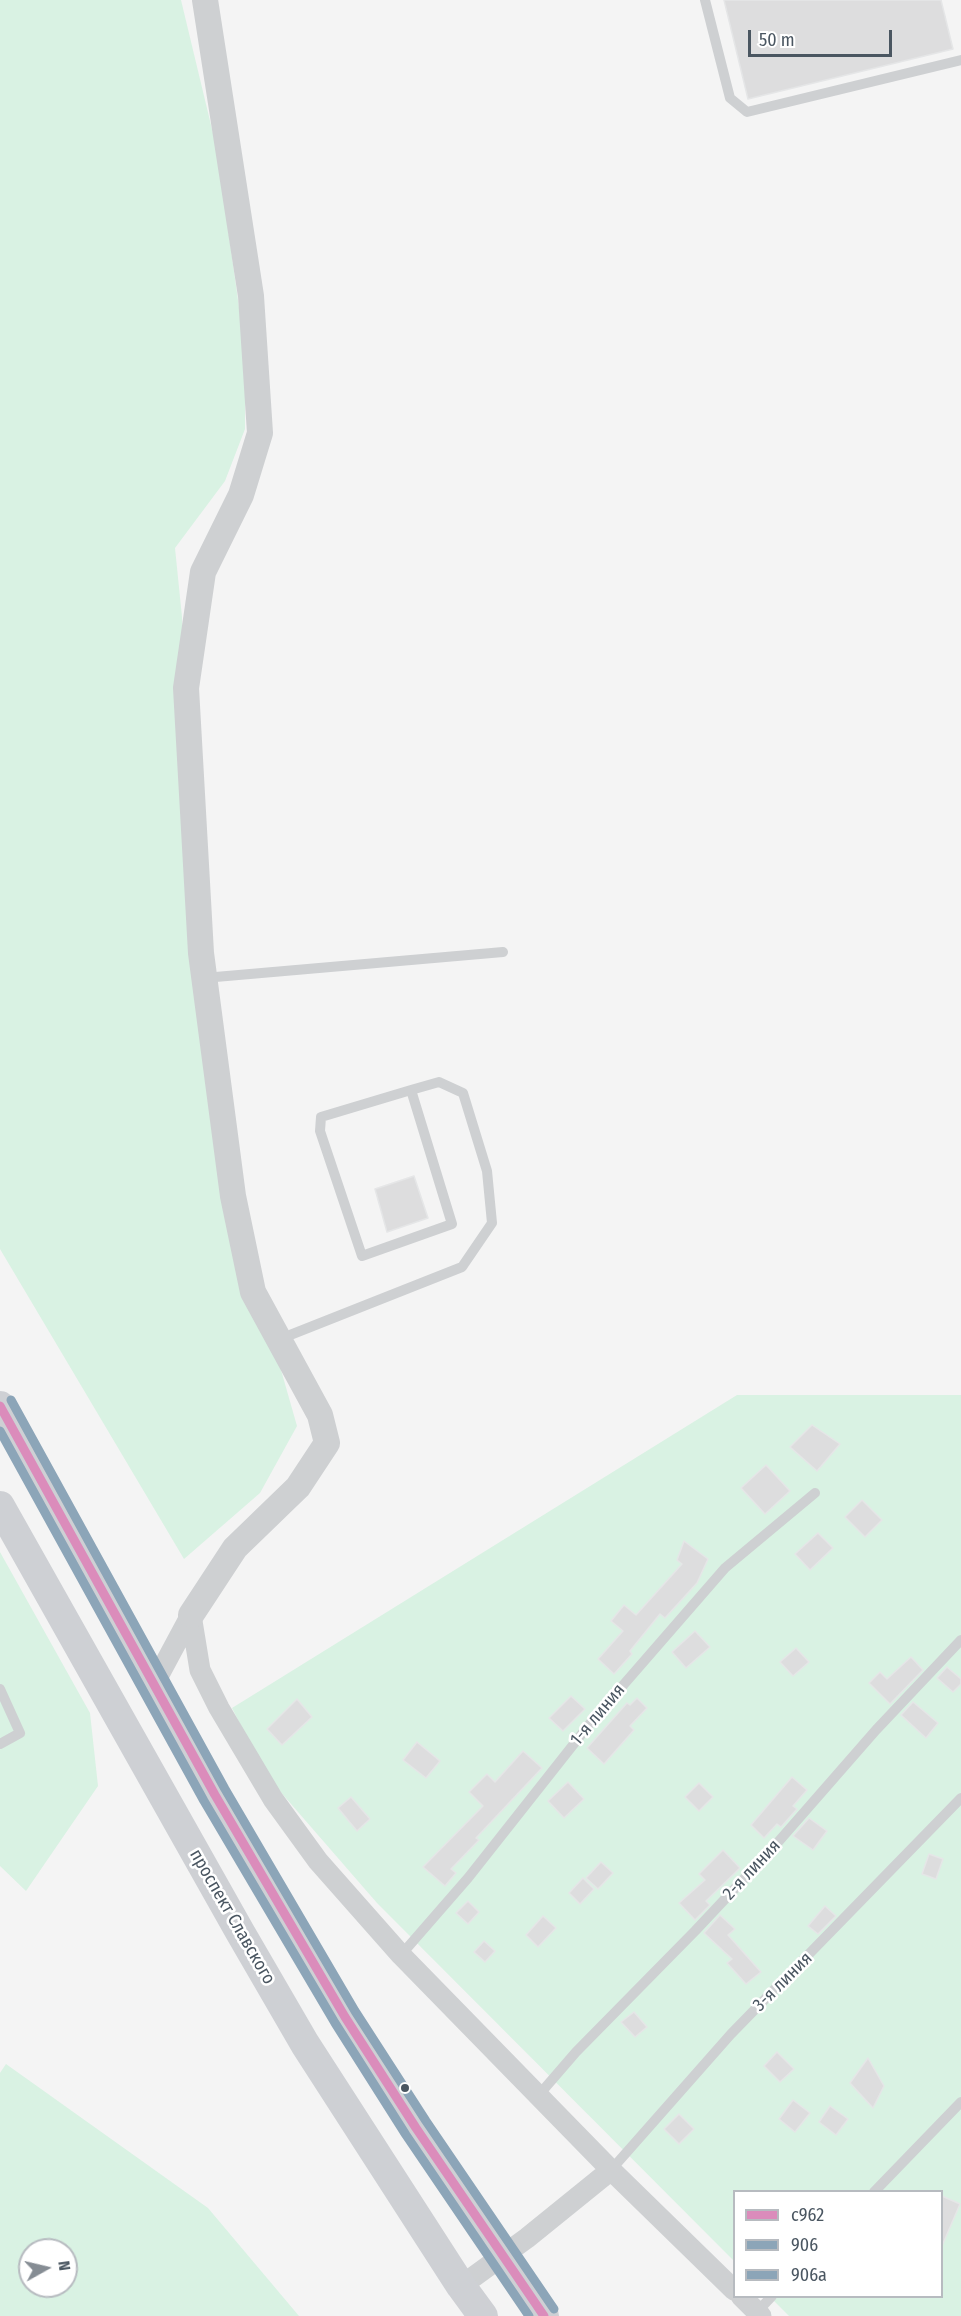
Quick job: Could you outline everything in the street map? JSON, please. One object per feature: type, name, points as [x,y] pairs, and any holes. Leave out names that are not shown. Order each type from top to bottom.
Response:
[{"type":"main road","points":[[0,1406],[215,1795],[345,2017],[416,2128],[544,2316]]},
{"type":"main road","name":"проспект Славского","points":[[0,1506],[305,2044],[461,2286],[483,2316]]},
{"type":"street","points":[[154,1684],[191,1615],[235,1548],[298,1487],[327,1443],[320,1415],[253,1292],[233,1196],[201,953],[186,688],[203,572],[241,495],[260,433],[250,296],[205,0]]},
{"type":"street","points":[[191,1615],[200,1670],[219,1708],[273,1799],[318,1861],[401,1956],[611,2170],[733,2288]]},
{"type":"street","points":[[461,2286],[611,2170]]},
{"type":"street","points":[[743,2298],[759,2314]]},
{"type":"lane","points":[[705,0],[730,98],[747,112],[961,60]]},
{"type":"lane","points":[[204,978],[503,952]]},
{"type":"lane","points":[[279,1340],[462,1267],[492,1223],[487,1171],[464,1094],[439,1082],[411,1090],[321,1117],[320,1131],[362,1256],[452,1224],[411,1090]]},
{"type":"lane","name":"1-я линия","points":[[401,1956],[468,1878],[592,1721],[725,1568],[815,1493]]},
{"type":"lane","name":"2-я линия","points":[[538,2096],[576,2052],[764,1857],[876,1730],[961,1640]]},
{"type":"lane","points":[[0,1689],[20,1732],[0,1744]]},
{"type":"lane","name":"3-я линия","points":[[611,2170],[731,2034],[961,1798]]},
{"type":"lane","points":[[876,2190],[961,2102]]},
{"type":"lane","points":[[759,2314],[771,2298]]},
{"type":"green space","points":[[0,0],[181,0],[217,150],[245,350],[245,429],[225,481],[175,548],[182,617],[186,828],[213,1090],[277,1356],[297,1426],[260,1493],[184,1559],[0,1249]]},
{"type":"green space","points":[[737,1395],[961,1395],[961,2316],[789,2316],[771,2298],[943,2298],[943,2190],[733,2190],[733,2260],[377,1903],[265,1774],[232,1708]]},
{"type":"green space","points":[[0,1552],[90,1713],[98,1786],[26,1891],[0,1866]]},
{"type":"green space","points":[[6,2064],[208,2208],[299,2316],[0,2316],[0,2073]]},
{"type":"building","points":[[724,0],[941,0],[953,49],[748,99]]},
{"type":"building","points":[[414,1176],[428,1218],[387,1232],[375,1189]]},
{"type":"building","points":[[812,1425],[840,1444],[817,1471],[790,1447]]},
{"type":"building","points":[[766,1465],[790,1491],[765,1514],[741,1488]]},
{"type":"building","points":[[862,1500],[882,1520],[865,1537],[845,1517]]},
{"type":"building","points":[[818,1533],[833,1548],[810,1570],[795,1554]]},
{"type":"building","points":[[684,1541],[708,1559],[697,1583],[665,1618],[660,1614],[630,1651],[632,1654],[614,1674],[598,1659],[623,1631],[611,1621],[624,1605],[636,1615],[682,1564],[677,1560]]},
{"type":"building","points":[[695,1631],[710,1647],[686,1668],[672,1652]]},
{"type":"building","points":[[796,1648],[809,1662],[793,1676],[780,1662]]},
{"type":"building","points":[[911,1657],[923,1670],[890,1704],[869,1683],[880,1672],[887,1679]]},
{"type":"building","points":[[947,1667],[961,1679],[961,1684],[953,1692],[937,1678]]},
{"type":"building","points":[[571,1696],[585,1709],[563,1731],[549,1718]]},
{"type":"building","points":[[637,1698],[647,1708],[630,1726],[634,1730],[604,1764],[587,1748],[627,1703],[630,1705]]},
{"type":"building","points":[[297,1699],[312,1717],[282,1745],[267,1729]]},
{"type":"building","points":[[913,1702],[938,1723],[926,1738],[901,1715]]},
{"type":"building","points":[[417,1742],[440,1761],[426,1778],[403,1760]]},
{"type":"building","points":[[523,1751],[542,1768],[476,1838],[479,1840],[451,1869],[456,1873],[445,1886],[423,1867],[483,1806],[469,1792],[487,1774],[495,1782]]},
{"type":"building","points":[[792,1777],[807,1790],[793,1806],[797,1809],[781,1827],[777,1824],[764,1838],[751,1825]]},
{"type":"building","points":[[568,1782],[584,1799],[564,1818],[548,1801]]},
{"type":"building","points":[[699,1783],[713,1797],[699,1811],[685,1797]]},
{"type":"building","points":[[351,1797],[370,1819],[357,1831],[338,1808]]},
{"type":"building","points":[[809,1818],[827,1831],[813,1850],[793,1836]]},
{"type":"building","points":[[723,1850],[740,1868],[706,1901],[710,1905],[695,1920],[679,1903],[705,1880],[699,1874]]},
{"type":"building","points":[[929,1854],[943,1859],[936,1879],[922,1874]]},
{"type":"building","points":[[601,1862],[613,1873],[598,1889],[586,1878]]},
{"type":"building","points":[[583,1878],[594,1889],[580,1904],[569,1893]]},
{"type":"building","points":[[468,1901],[479,1912],[468,1924],[456,1913]]},
{"type":"building","points":[[825,1906],[836,1916],[818,1934],[808,1926]]},
{"type":"building","points":[[720,1915],[735,1929],[728,1935],[761,1972],[746,1984],[727,1963],[732,1959],[704,1933]]},
{"type":"building","points":[[543,1916],[556,1928],[538,1947],[526,1935]]},
{"type":"building","points":[[484,1941],[495,1951],[485,1962],[474,1952]]},
{"type":"building","points":[[634,2012],[647,2027],[635,2037],[621,2022]]},
{"type":"building","points":[[777,2052],[794,2069],[780,2082],[764,2066]]},
{"type":"building","points":[[868,2058],[884,2086],[873,2108],[850,2083]]},
{"type":"building","points":[[793,2100],[810,2113],[795,2132],[779,2119]]},
{"type":"building","points":[[830,2106],[848,2119],[836,2135],[819,2122]]},
{"type":"building","points":[[679,2114],[694,2129],[679,2144],[664,2129]]},
{"type":"building","points":[[943,2196],[960,2204],[943,2244]]},
{"type":"transit line","name":"906а","points":[[11,1400],[225,1789],[355,2011],[426,2121],[554,2309]]},
{"type":"transit line","name":"с962","points":[[0,1406],[215,1795],[345,2017],[416,2128],[544,2316]]},
{"type":"transit line","name":"906","points":[[0,1431],[204,1801],[335,2023],[406,2135],[529,2316]]}]
